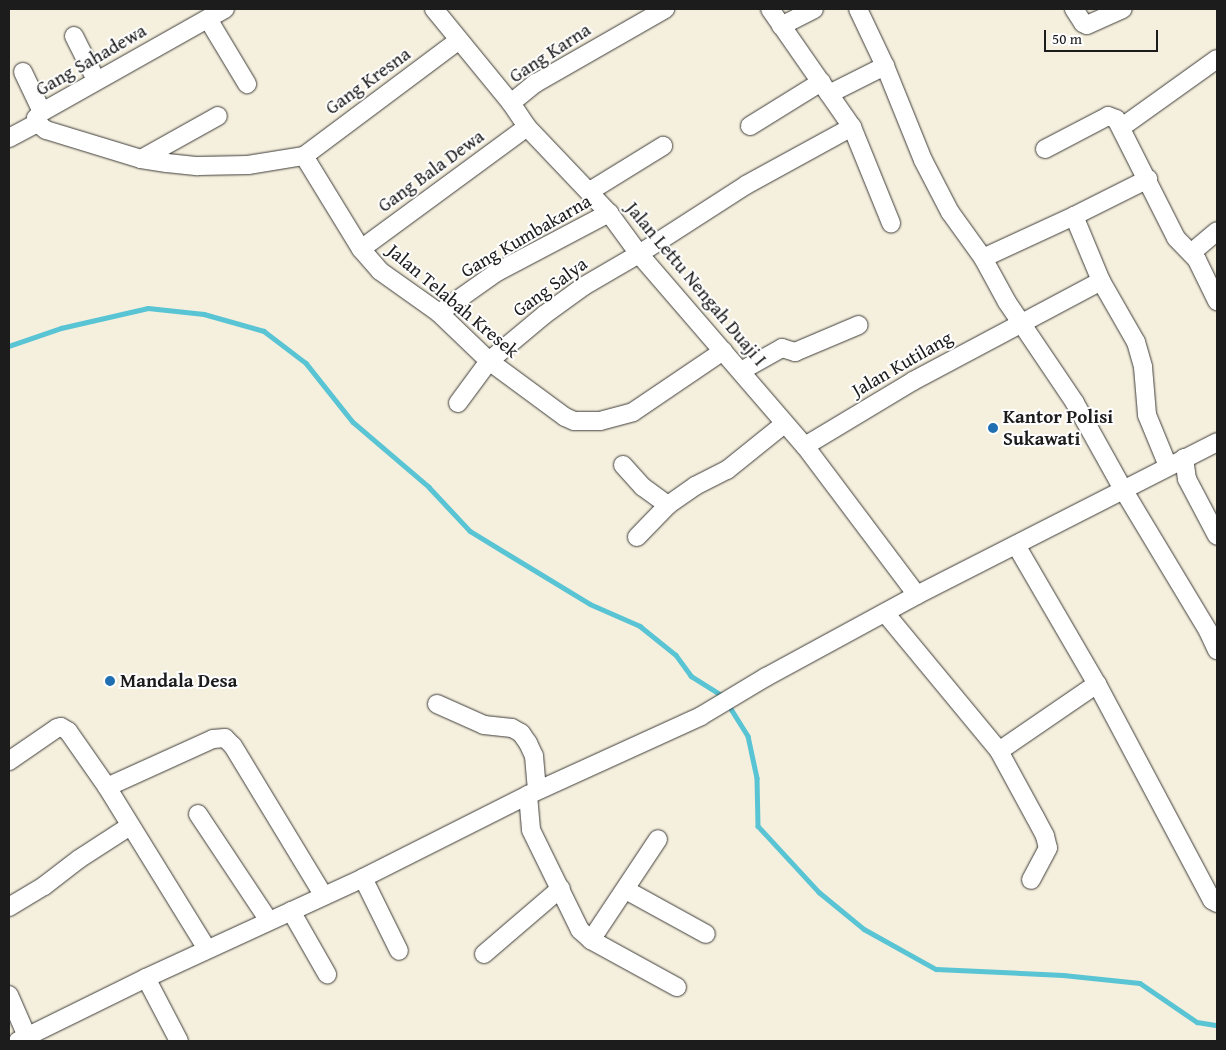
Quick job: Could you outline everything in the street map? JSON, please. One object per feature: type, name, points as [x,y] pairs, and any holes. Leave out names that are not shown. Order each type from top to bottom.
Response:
[{"type":"street","name":"Gang Sahadewa","points":[[9,138],[96,80],[225,9]]},
{"type":"street","name":"Jalan Lettu Nengah Duaji I","points":[[434,9],[458,41],[511,103],[527,127],[590,191],[639,254],[805,446],[917,595]]},
{"type":"street","points":[[770,9],[852,127],[891,223]]},
{"type":"street","points":[[781,26],[814,9]]},
{"type":"street","points":[[858,9],[885,66],[923,160],[950,212],[983,258],[1006,302],[1075,403],[1124,491],[1208,631],[1217,650]]},
{"type":"street","points":[[1074,9],[1084,24],[1089,25],[1124,9]]},
{"type":"street","name":"Gang Karna","points":[[511,103],[536,83],[656,11]]},
{"type":"street","points":[[208,19],[246,84]]},
{"type":"street","points":[[74,36],[96,80]]},
{"type":"street","name":"Gang Kresna","points":[[304,156],[458,41]]},
{"type":"street","points":[[750,126],[825,88],[885,66]]},
{"type":"street","points":[[1122,127],[1215,66]]},
{"type":"street","points":[[23,72],[39,117],[46,130],[142,159],[198,166],[248,165],[304,156]]},
{"type":"street","points":[[142,159],[218,116]]},
{"type":"street","points":[[1045,149],[1108,116],[1114,117],[1122,127],[1176,238],[1191,253],[1217,301]]},
{"type":"street","name":"Gang Bala Dewa","points":[[361,249],[527,127]]},
{"type":"street","name":"Gang Salya","points":[[458,403],[489,361],[544,315],[584,286],[639,254],[746,185],[852,127]]},
{"type":"street","points":[[590,191],[663,146]]},
{"type":"street","name":"Jalan Telabah Kresek","points":[[304,156],[361,249],[380,270],[439,313],[489,361],[565,417],[584,422],[608,420],[633,412],[723,351]]},
{"type":"street","points":[[983,258],[1148,179]]},
{"type":"street","name":"Gang Kumbakarna","points":[[439,313],[497,272],[609,213]]},
{"type":"street","points":[[1074,216],[1101,281],[1136,342],[1143,366],[1149,421],[1168,466]]},
{"type":"street","points":[[1191,253],[1217,231]]},
{"type":"street","name":"Jalan Kutilang","points":[[805,446],[913,381],[1101,281]]},
{"type":"street","points":[[742,371],[782,348],[795,352],[860,325]]},
{"type":"street","points":[[637,537],[668,505],[695,486],[727,470],[784,424]]},
{"type":"street","points":[[9,995],[25,1040],[146,978],[363,878],[532,793],[701,716],[917,595],[1217,442]]},
{"type":"street","points":[[1184,458],[1187,479],[1217,536]]},
{"type":"street","points":[[623,465],[643,487],[668,505]]},
{"type":"street","points":[[1016,545],[1097,684],[1212,900],[1217,903]]},
{"type":"street","points":[[885,613],[999,751],[1048,843],[1048,848],[1031,880]]},
{"type":"street","points":[[999,751],[1097,684]]},
{"type":"street","points":[[437,704],[484,725],[512,728],[521,733],[534,756],[531,830],[580,930],[591,940],[678,987]]},
{"type":"street","points":[[9,760],[61,727],[68,731],[107,787],[207,949]]},
{"type":"street","points":[[107,787],[213,739],[225,738],[233,746],[324,896]]},
{"type":"street","points":[[198,814],[269,922]]},
{"type":"street","points":[[9,907],[44,886],[79,859],[130,826]]},
{"type":"street","points":[[591,940],[658,840]]},
{"type":"street","points":[[363,878],[399,952]]},
{"type":"street","points":[[484,954],[561,888]]},
{"type":"street","points":[[626,890],[706,934]]},
{"type":"street","points":[[291,911],[327,974]]},
{"type":"street","points":[[146,978],[179,1041]]},
{"type":"waterway","points":[[9,346],[61,328],[148,308],[204,314],[264,331],[306,363],[353,422],[429,487],[470,531],[590,604],[640,626],[676,655],[691,676],[724,697]]},
{"type":"waterway","points":[[728,704],[748,736],[757,778],[758,826],[819,892],[864,929],[936,969],[1063,975],[1140,983],[1197,1022],[1217,1025]]},
{"type":"place","name":"Kantor Polisi Sukawati","points":[[993,428]]},
{"type":"place","name":"Mandala Desa","points":[[110,681]]}]
